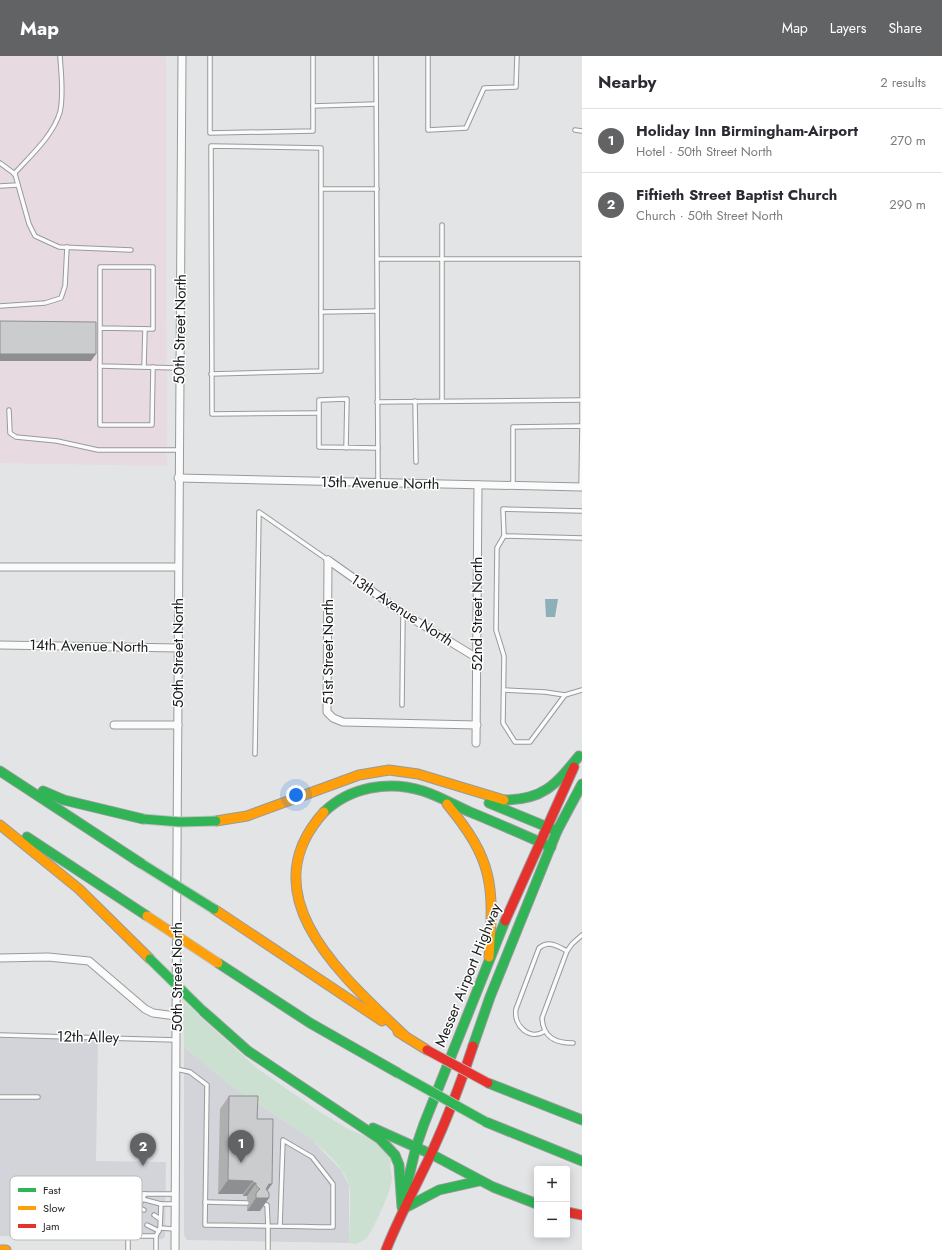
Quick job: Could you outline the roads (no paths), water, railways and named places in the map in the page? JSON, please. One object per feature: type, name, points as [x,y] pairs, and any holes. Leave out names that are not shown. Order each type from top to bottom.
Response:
[{"type":"main road","points":[[8,776],[64,800],[143,819],[180,822],[216,821],[247,816],[359,775],[389,770],[418,774],[503,800],[519,800],[541,794],[560,779],[581,753]]},
{"type":"main road","name":"Messer Airport Highway","points":[[401,1211],[416,1147],[489,957],[539,842],[581,753]]},
{"type":"main road","points":[[0,770],[142,864],[214,908],[427,1050],[488,1083],[582,1120]]},
{"type":"main road","points":[[418,774],[557,831]]},
{"type":"main road","name":"Messer Airport Highway","points":[[386,1250],[401,1211],[431,1154],[459,1088],[490,997],[557,831],[582,784]]},
{"type":"main road","points":[[404,1036],[332,963],[313,938],[301,911],[297,895],[296,878],[298,861],[303,842],[312,826],[326,809],[341,798],[360,790],[378,786],[401,786],[418,789],[443,799],[551,847]]},
{"type":"main road","points":[[443,799],[464,823],[484,856],[488,868],[491,879],[493,904],[489,957]]},
{"type":"main road","points":[[0,820],[310,1023],[486,1122],[539,1145],[582,1161]]},
{"type":"main road","points":[[0,825],[79,889],[203,1011],[248,1051],[351,1118],[380,1139],[394,1155],[399,1164],[401,1211]]},
{"type":"main road","points":[[351,1118],[431,1154],[478,1180],[534,1203]]},
{"type":"main road","points":[[401,1211],[418,1199],[441,1188],[478,1180]]},
{"type":"main road","points":[[570,1213],[582,1215]]},
{"type":"main road","points":[[0,1250],[6,1250]]},
{"type":"street","name":"50th Street North","points":[[175,1250],[179,648],[178,450],[182,56]]},
{"type":"street","name":"15th Avenue North","points":[[178,478],[582,487]]},
{"type":"street","name":"52nd Street North","points":[[476,743],[478,485]]},
{"type":"street","name":"13th Avenue North","points":[[328,560],[403,613],[477,658]]},
{"type":"street","name":"51st Street North","points":[[328,560],[327,712],[333,718],[343,722],[477,725]]},
{"type":"street","points":[[0,567],[178,567]]},
{"type":"street","name":"14th Avenue North","points":[[0,645],[179,648]]},
{"type":"street","points":[[114,725],[178,725]]},
{"type":"street","points":[[0,958],[48,957],[89,961],[145,1009],[153,1014],[176,1016]]},
{"type":"lane","points":[[14,174],[40,144],[55,123],[60,111],[60,56]]},
{"type":"lane","points":[[210,56],[210,133],[313,131],[312,56]]},
{"type":"lane","points":[[376,56],[378,482]]},
{"type":"lane","points":[[428,56],[428,130],[466,128],[484,88],[516,87],[516,56]]},
{"type":"lane","points":[[313,106],[376,104]]},
{"type":"lane","points":[[575,130],[582,131]]},
{"type":"lane","points":[[212,374],[321,371],[321,148],[211,146],[212,414],[319,413]]},
{"type":"lane","points":[[0,164],[14,174],[29,224],[35,236],[59,247],[131,250]]},
{"type":"lane","points":[[0,186],[18,185]]},
{"type":"lane","points":[[321,189],[377,188]]},
{"type":"lane","points":[[442,225],[442,401]]},
{"type":"lane","points":[[0,306],[46,303],[61,298],[65,286],[67,247]]},
{"type":"lane","points":[[377,258],[582,260],[582,487]]},
{"type":"lane","points":[[100,328],[153,328],[153,267],[100,267],[100,328],[100,366],[100,425],[152,425],[153,367]]},
{"type":"lane","points":[[321,312],[377,311]]},
{"type":"lane","points":[[144,367],[145,328]]},
{"type":"lane","points":[[100,366],[179,368]]},
{"type":"lane","points":[[346,448],[347,400],[319,400],[319,448],[346,448],[378,448]]},
{"type":"lane","points":[[378,402],[582,400]]},
{"type":"lane","points":[[415,401],[416,462]]},
{"type":"lane","points":[[9,410],[10,433],[16,437],[57,441],[98,450],[178,450]]},
{"type":"lane","points":[[513,486],[513,426],[582,426]]},
{"type":"lane","points":[[565,695],[530,742],[514,742],[504,723],[504,656],[496,630],[497,548],[504,536],[503,509],[582,511]]},
{"type":"lane","points":[[255,754],[260,512],[328,560]]},
{"type":"lane","points":[[504,536],[582,538]]},
{"type":"lane","points":[[402,705],[403,613]]},
{"type":"lane","points":[[504,690],[545,692],[565,695],[582,690]]},
{"type":"lane","points":[[573,1043],[556,1042],[545,1032],[542,1018],[567,951],[582,935]]},
{"type":"lane","points":[[545,1032],[536,1035],[529,1034],[524,1031],[516,1017],[516,1009],[539,948],[548,944],[567,951]]},
{"type":"lane","name":"12th Alley","points":[[0,1035],[176,1040]]},
{"type":"lane","points":[[176,1069],[190,1072],[208,1085],[205,1225],[332,1227],[332,1184],[312,1157],[283,1140],[280,1226]]},
{"type":"lane","points":[[0,1097],[38,1098]]},
{"type":"lane","points":[[142,1194],[175,1194]]},
{"type":"lane","points":[[145,1194],[142,1199],[160,1204],[175,1204]]},
{"type":"lane","points":[[205,1202],[247,1203]]},
{"type":"lane","points":[[260,1203],[267,1205],[268,1250]]},
{"type":"lane","points":[[156,1250],[156,1236],[159,1230],[160,1219],[160,1204]]},
{"type":"lane","points":[[154,1215],[160,1219]]},
{"type":"lane","points":[[147,1225],[159,1230],[175,1229]]},
{"type":"lane","points":[[142,1236],[156,1236]]},
{"type":"water","points":[[545,599],[558,599],[555,617],[546,617]]},
{"type":"place","name":"Holiday Inn Birmingham-Airport","points":[[241,1163]]},
{"type":"place","name":"Fiftieth Street Baptist Church","points":[[143,1166]]}]
